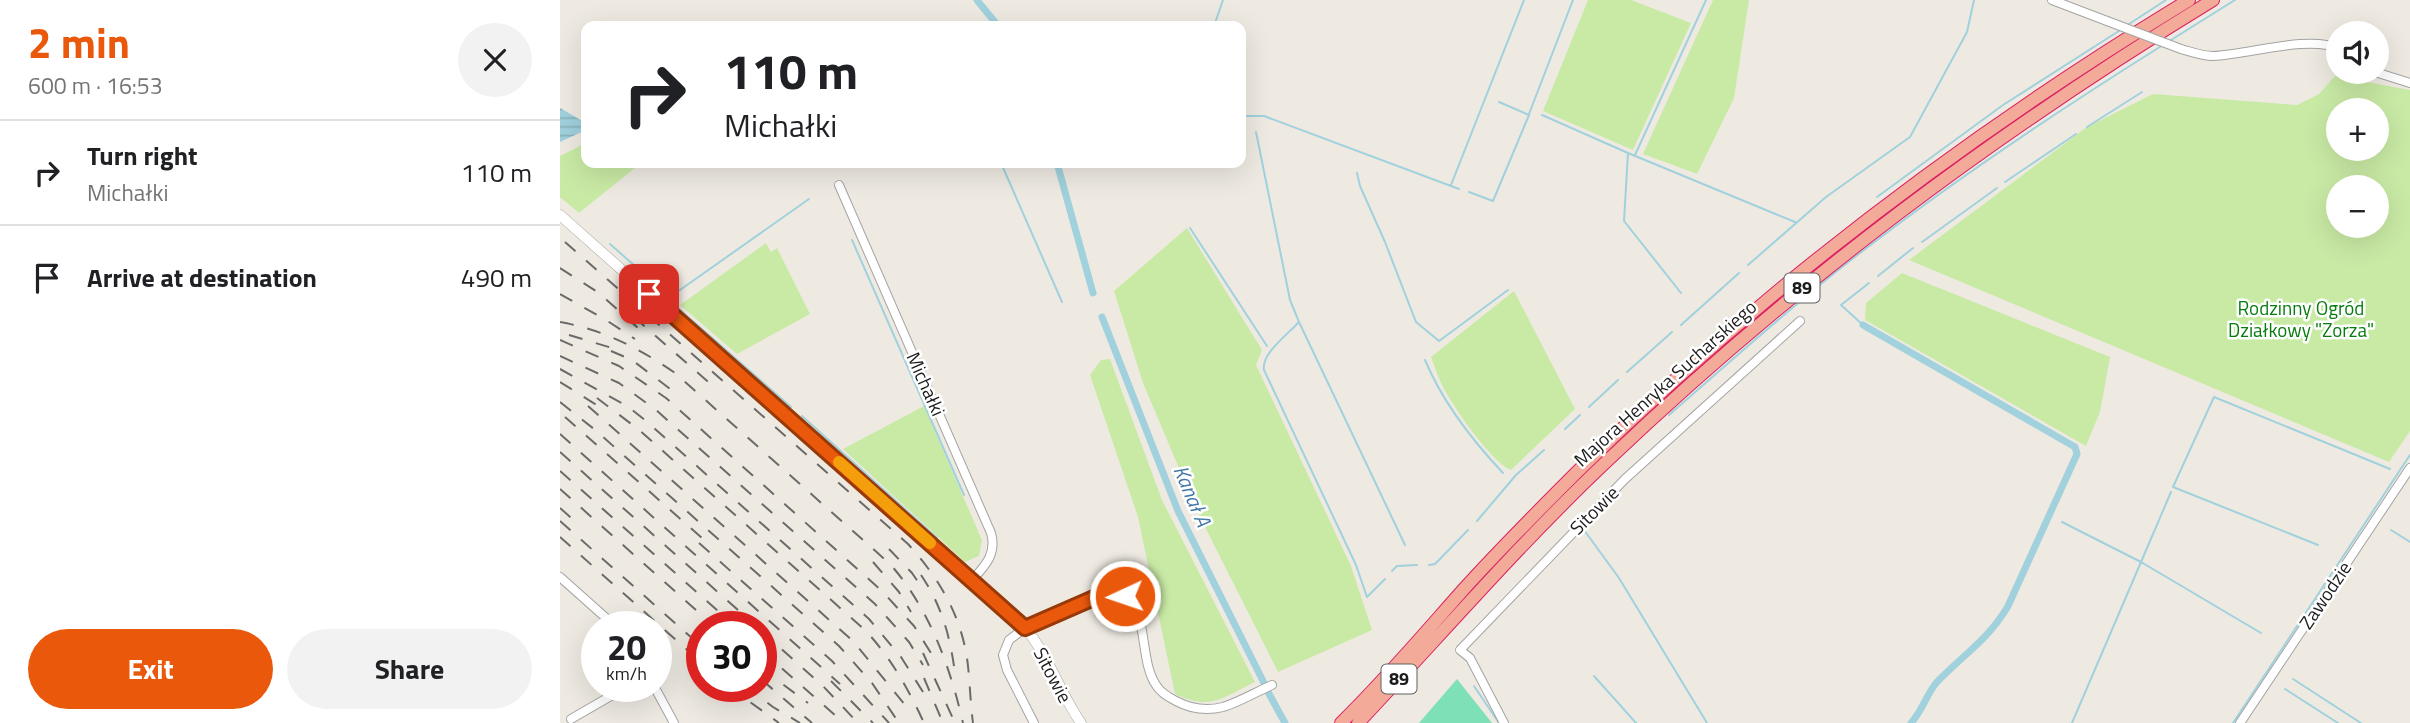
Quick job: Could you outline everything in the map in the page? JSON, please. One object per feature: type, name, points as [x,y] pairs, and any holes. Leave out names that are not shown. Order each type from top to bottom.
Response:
[{"type":"highway","name":"Majora Henryka Sucharskiego","points":[[1341,723],[1558,491],[1739,323],[1939,165],[2056,84],[2189,0]]},
{"type":"highway","name":"Majora Henryka Sucharskiego","points":[[1358,723],[1558,509],[1666,405],[1748,332],[1879,226],[1970,159],[2063,94],[2213,0]]},
{"type":"street","points":[[2052,0],[2181,49],[2212,56],[2276,47],[2326,46]]},
{"type":"street","points":[[2389,76],[2410,83]]},
{"type":"street","name":"Michałki","points":[[839,185],[991,533],[994,547],[992,553],[987,564],[972,580]]},
{"type":"street","points":[[560,215],[1025,628]]},
{"type":"street","name":"Sitowie","points":[[1504,723],[1470,658],[1460,650],[1625,479],[1801,321]]},
{"type":"street","name":"Zawodzie","points":[[2240,723],[2410,467]]},
{"type":"street","points":[[560,577],[598,611]]},
{"type":"street","name":"Sitowie","points":[[1034,723],[1007,670],[1003,655],[1009,640],[1025,628],[1103,594],[1116,593],[1125,596],[1132,603],[1137,613],[1149,673],[1156,686],[1168,697],[1186,706],[1208,710],[1225,706],[1272,685]]},
{"type":"street","name":"Sitowie","points":[[1025,628],[1081,723]]},
{"type":"street","points":[[571,719],[600,702]]},
{"type":"street","points":[[663,702],[674,723]]},
{"type":"green space","points":[[1588,0],[1631,0],[1691,23],[1633,150],[1543,111]]},
{"type":"green space","points":[[1713,0],[1749,0],[1734,98],[1697,174],[1643,154]]},
{"type":"green space","name":"Rodzinny Ogród Działkowy \"Zorza\"","points":[[2328,84],[2378,84],[2410,90],[2410,431],[2389,462],[1909,260],[2087,127],[2153,94],[2297,105],[2319,94]]},
{"type":"green space","points":[[581,146],[581,168],[635,168],[579,213],[560,197],[560,156]]},
{"type":"green space","points":[[1187,228],[1262,350],[1256,365],[1351,566],[1372,630],[1278,672],[1198,513],[1143,383],[1114,291]]},
{"type":"green space","points":[[766,243],[771,252],[777,248],[810,314],[737,354],[680,305]]},
{"type":"green space","points":[[1902,273],[2110,357],[2100,412],[2086,446],[1865,320],[1866,303]]},
{"type":"green space","points":[[1514,291],[1575,409],[1511,470],[1493,456],[1462,418],[1441,383],[1431,357]]},
{"type":"green space","points":[[1110,359],[1162,500],[1255,682],[1216,700],[1198,702],[1175,694],[1138,517],[1090,375],[1101,360]]},
{"type":"green space","points":[[924,406],[982,540],[979,556],[965,562],[843,449]]},
{"type":"green space","points":[[1457,679],[1492,723],[1419,723]]},
{"type":"water","points":[[560,108],[581,120],[581,132],[560,142]]},
{"type":"waterway","name":"Kanał A","points":[[977,0],[994,21]]},
{"type":"waterway","points":[[1216,21],[1223,0]]},
{"type":"waterway","points":[[1451,185],[1524,0]]},
{"type":"waterway","points":[[1529,114],[1573,0]]},
{"type":"waterway","points":[[1635,155],[1706,0]]},
{"type":"waterway","points":[[1748,265],[1826,197],[1910,137],[1967,32],[1974,0]]},
{"type":"waterway","points":[[2126,26],[2166,0]]},
{"type":"waterway","points":[[2171,40],[2235,0]]},
{"type":"waterway","points":[[1877,197],[2003,105],[2122,29]]},
{"type":"waterway","points":[[1669,415],[1804,298],[1889,231],[2004,148],[2163,45]]},
{"type":"waterway","points":[[2087,127],[2142,92]]},
{"type":"waterway","points":[[1469,192],[1493,201],[1529,115],[1499,102]]},
{"type":"waterway","points":[[1542,115],[1628,153]]},
{"type":"waterway","points":[[1246,116],[1264,116],[1459,189]]},
{"type":"waterway","points":[[1256,132],[1290,300],[1405,545]]},
{"type":"waterway","points":[[2005,182],[2076,134]]},
{"type":"waterway","points":[[1681,293],[1624,221],[1628,153],[1795,222]]},
{"type":"waterway","points":[[1003,168],[1062,302]]},
{"type":"waterway","name":"Kanał A","points":[[1058,168],[1093,293]]},
{"type":"waterway","points":[[1357,173],[1416,322],[1439,341],[1508,290]]},
{"type":"waterway","points":[[1922,242],[1997,188]]},
{"type":"waterway","points":[[610,244],[670,297],[809,199]]},
{"type":"waterway","points":[[1190,228],[1267,346]]},
{"type":"waterway","points":[[852,240],[964,495]]},
{"type":"waterway","points":[[1878,276],[1913,248]]},
{"type":"waterway","points":[[1681,325],[1739,273]]},
{"type":"waterway","points":[[1863,325],[1841,305],[1869,283]]},
{"type":"waterway","points":[[679,309],[791,407]]},
{"type":"waterway","name":"Kanał A","points":[[1102,317],[1178,511],[1264,683]]},
{"type":"waterway","points":[[1298,323],[1271,351],[1266,358],[1264,370],[1356,565],[1367,597],[1385,579]]},
{"type":"waterway","points":[[1863,325],[2075,447],[2077,454],[2001,618],[1937,682],[1911,723]]},
{"type":"waterway","points":[[1627,372],[1672,332]]},
{"type":"waterway","points":[[1425,360],[1440,391],[1459,420],[1503,473]]},
{"type":"waterway","points":[[1589,407],[1618,380]]},
{"type":"waterway","points":[[2318,545],[2173,487],[2214,397],[2390,469]]},
{"type":"waterway","points":[[1565,429],[1580,415]]},
{"type":"waterway","points":[[802,416],[937,538]]},
{"type":"waterway","points":[[1477,521],[1516,475],[1544,450]]},
{"type":"waterway","points":[[2233,723],[2410,455]]},
{"type":"waterway","points":[[2062,522],[2141,562],[2171,492]]},
{"type":"waterway","points":[[1429,565],[1435,564],[1468,530]]},
{"type":"waterway","points":[[1584,530],[1619,578],[1707,723]]},
{"type":"waterway","points":[[2391,530],[2410,542]]},
{"type":"waterway","points":[[2072,723],[2141,562],[2261,633]]},
{"type":"waterway","points":[[1392,571],[1397,566],[1417,565]]},
{"type":"waterway","points":[[1594,676],[1636,723]]},
{"type":"waterway","points":[[2293,679],[2361,723]]},
{"type":"waterway","points":[[1474,686],[1499,723]]},
{"type":"waterway","points":[[2285,689],[2338,723]]},
{"type":"waterway","name":"Kanał A","points":[[1268,692],[1285,723]]},
{"type":"railway","points":[[565,242],[908,544],[938,583],[959,626],[967,658],[973,723]]},
{"type":"railway","points":[[560,268],[599,293],[638,328]]},
{"type":"railway","points":[[560,294],[635,339]]},
{"type":"railway","points":[[634,317],[714,387]]},
{"type":"railway","points":[[560,322],[621,341],[675,373],[890,564],[904,581],[927,619],[952,680],[963,723]]},
{"type":"railway","points":[[569,335],[622,351]]},
{"type":"railway","points":[[560,340],[619,366],[666,398],[882,591],[914,626],[936,661]]},
{"type":"railway","points":[[611,351],[632,360],[678,395]]},
{"type":"railway","points":[[560,356],[619,383],[656,410],[875,604],[909,642],[923,665]]},
{"type":"railway","points":[[560,369],[627,406],[645,420],[869,619],[901,657],[923,692]]},
{"type":"railway","points":[[560,382],[603,409]]},
{"type":"railway","points":[[597,398],[638,429],[865,630],[898,674],[924,723]]},
{"type":"railway","points":[[560,402],[839,646],[872,683],[899,723]]},
{"type":"railway","points":[[588,406],[853,641],[910,711]]},
{"type":"railway","points":[[565,417],[710,545]]},
{"type":"railway","points":[[560,434],[840,684]]},
{"type":"railway","points":[[560,452],[739,611]]},
{"type":"railway","points":[[560,471],[718,611]]},
{"type":"railway","points":[[560,489],[697,611]]},
{"type":"railway","points":[[560,508],[579,525]]},
{"type":"railway","points":[[560,521],[686,633]]},
{"type":"railway","points":[[560,537],[686,649]]},
{"type":"railway","points":[[699,543],[832,661],[889,723]]},
{"type":"railway","points":[[889,549],[923,589]]},
{"type":"railway","points":[[873,562],[899,592],[911,612]]},
{"type":"railway","points":[[921,575],[944,622],[955,673]]},
{"type":"railway","points":[[777,645],[823,686],[858,723]]},
{"type":"railway","points":[[923,653],[955,723]]},
{"type":"railway","points":[[777,664],[844,723]]},
{"type":"railway","points":[[924,678],[943,723]]},
{"type":"railway","points":[[777,680],[808,703]]},
{"type":"railway","points":[[831,681],[873,723]]},
{"type":"railway","points":[[777,693],[812,723]]},
{"type":"railway","points":[[750,702],[779,723]]},
{"type":"railway","points":[[766,702],[800,723]]},
{"type":"slow traffic","points":[[839,462],[930,543]]},
{"type":"route","points":[[649,294],[1025,628],[1090,598],[1116,593],[1125,596]]}]
